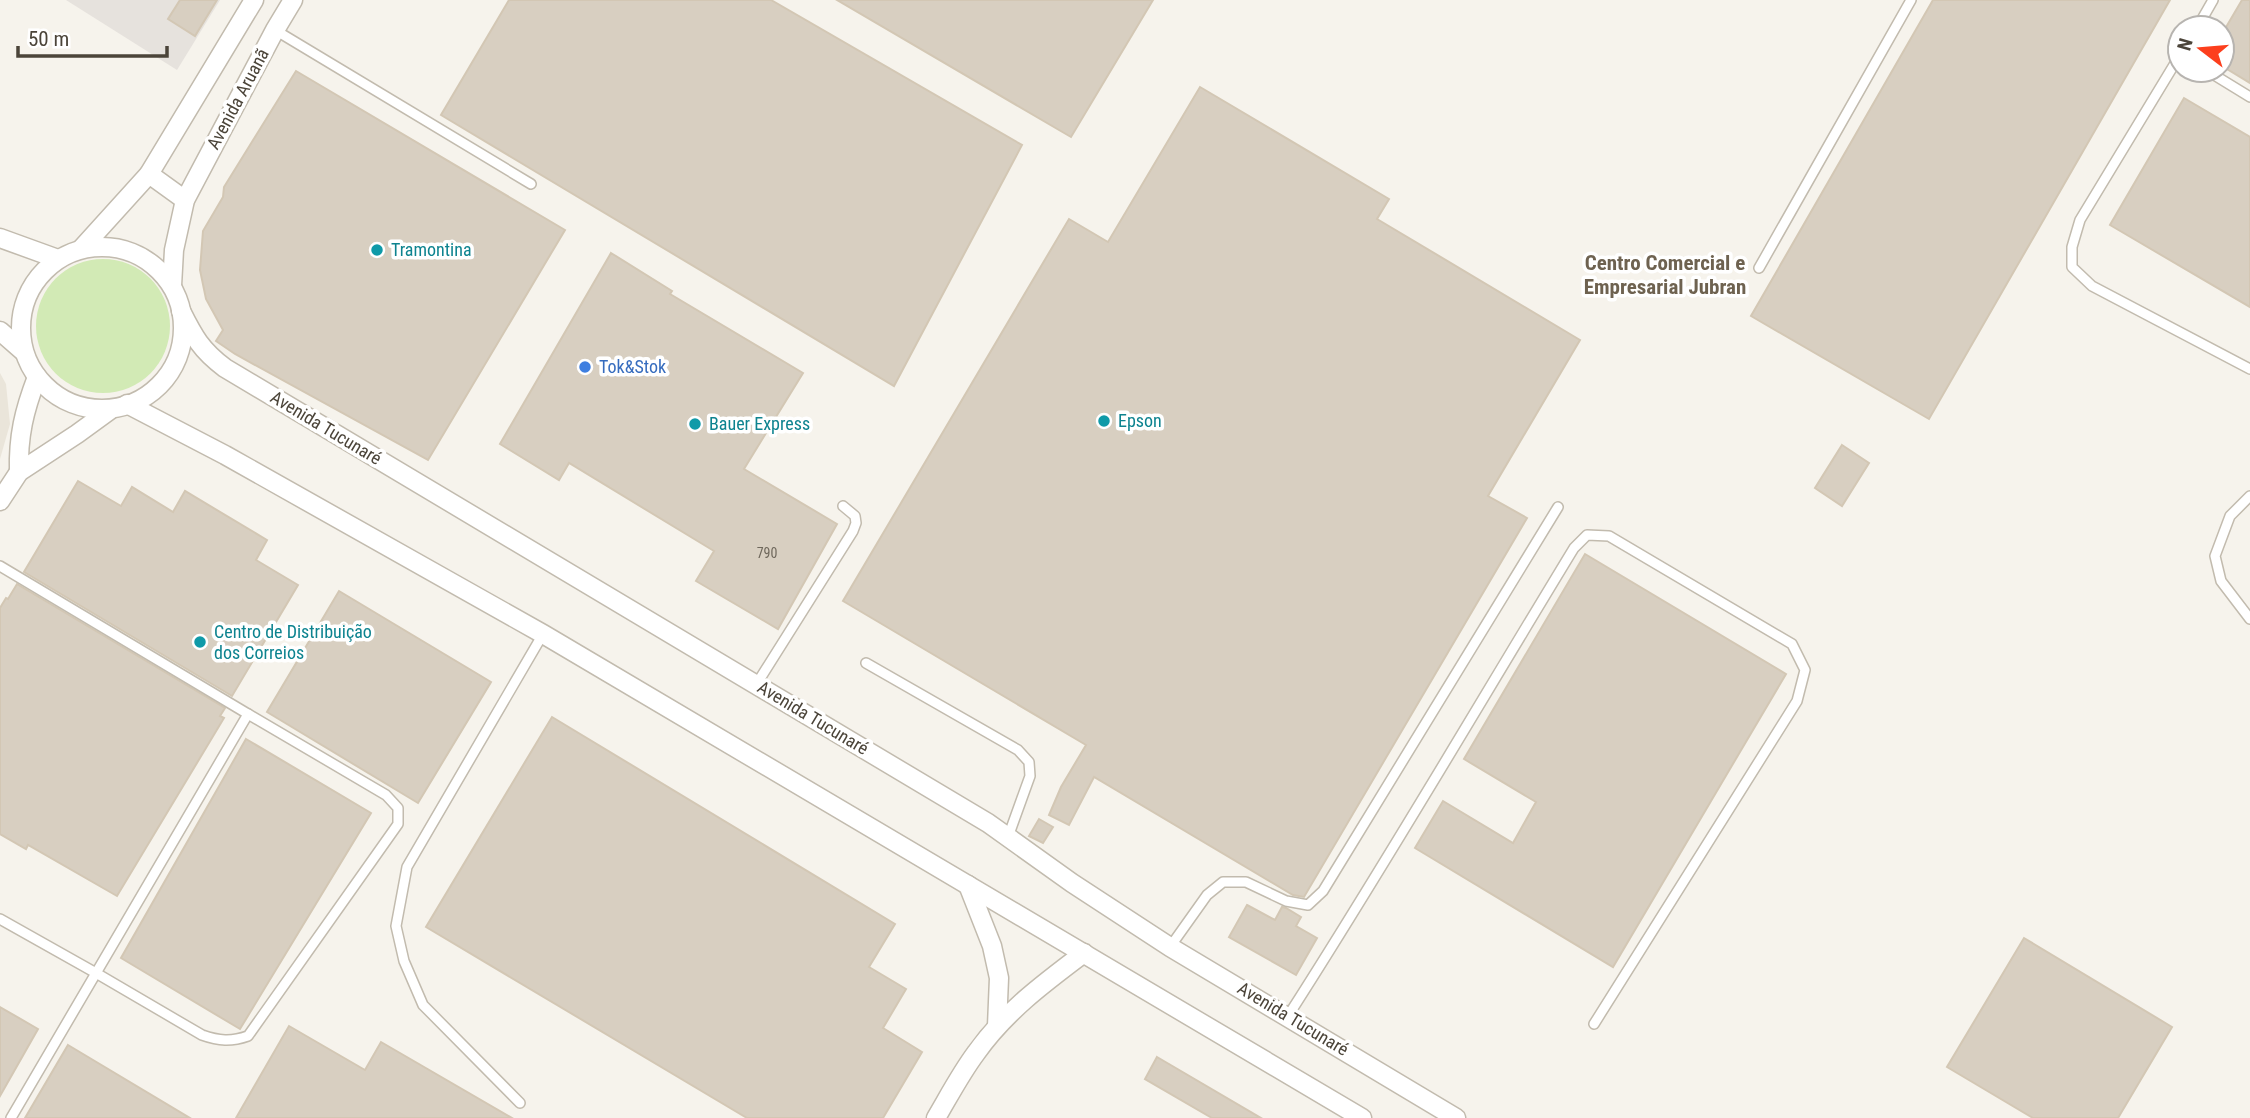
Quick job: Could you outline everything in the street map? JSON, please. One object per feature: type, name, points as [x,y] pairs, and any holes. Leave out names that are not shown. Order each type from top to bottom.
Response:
[{"type":"street","name":"Avenida Aruanã","points":[[82,248],[149,174],[254,0]]},
{"type":"street","name":"Avenida Aruanã","points":[[172,286],[174,250],[185,200],[293,0]]},
{"type":"street","points":[[149,174],[185,200]]},
{"type":"street","points":[[0,237],[58,259]]},
{"type":"street","points":[[0,500],[19,472],[119,407],[136,401],[158,386],[175,363],[182,337],[181,311],[172,286],[155,266],[133,252],[108,246],[82,248],[58,259],[38,276],[25,299],[20,325],[24,352],[37,377],[57,396],[82,407],[119,407],[237,461],[543,634],[1362,1118]]},
{"type":"street","name":"Avenida Tucunaré","points":[[181,311],[197,343],[225,368],[988,823],[1072,883],[1170,947],[1456,1118]]},
{"type":"street","points":[[0,331],[24,352]]},
{"type":"street","points":[[19,472],[18,443],[21,426],[37,377]]},
{"type":"street","points":[[968,885],[992,946],[999,978],[998,1026]]},
{"type":"street","points":[[936,1118],[975,1053],[998,1026],[1030,993],[1084,953]]},
{"type":"lane","points":[[1759,268],[1911,0]]},
{"type":"lane","points":[[275,30],[531,184]]},
{"type":"lane","points":[[2166,78],[2080,220],[2071,247],[2072,267],[2092,286],[2250,369]]},
{"type":"lane","points":[[2229,84],[2250,97]]},
{"type":"lane","points":[[2250,496],[2230,516],[2215,556],[2221,581],[2250,619]]},
{"type":"lane","points":[[756,685],[853,531],[855,516],[843,506]]},
{"type":"lane","points":[[1170,947],[1207,895],[1223,882],[1246,882],[1286,901],[1308,905],[1323,891],[1558,508]]},
{"type":"lane","points":[[1288,1016],[1367,893],[1574,548],[1587,535],[1609,536],[1792,644],[1805,670],[1797,701],[1594,1024]]},
{"type":"lane","points":[[0,566],[386,795],[398,808],[398,824],[248,1036],[234,1041],[218,1041],[202,1035],[0,919]]},
{"type":"lane","points":[[520,1103],[424,1005],[404,961],[396,926],[407,867],[543,634]]},
{"type":"lane","points":[[866,663],[1018,750],[1029,762],[1030,776],[1008,837]]},
{"type":"lane","points":[[10,1118],[248,714]]},
{"type":"shaded area","points":[[66,0],[220,0],[177,70]]},
{"type":"shaded area","points":[[0,373],[6,384],[10,424],[0,459]]},
{"type":"green space","points":[[103,259],[129,264],[150,279],[165,300],[170,326],[165,352],[150,373],[129,388],[103,393],[77,388],[56,373],[41,352],[36,326],[41,300],[56,279],[77,264]]},
{"type":"building","points":[[180,0],[217,0],[195,36],[168,19]]},
{"type":"building","points":[[509,0],[771,0],[1022,145],[894,386],[441,115]]},
{"type":"building","points":[[837,0],[1153,0],[1071,137]]},
{"type":"building","points":[[1933,0],[2170,0],[1929,419],[1751,316]]},
{"type":"building","points":[[2242,0],[2250,0],[2250,83],[2236,74],[2236,14],[2234,14]]},
{"type":"building","name":"Tramontina","points":[[296,71],[565,230],[428,460],[216,341],[223,330],[206,299],[200,270],[203,231],[223,197],[224,187]]},
{"type":"building","points":[[1200,87],[1389,199],[1377,219],[1580,340],[1488,496],[1527,518],[1304,897],[1293,895],[1094,777],[1069,825],[1049,815],[1061,787],[1086,745],[843,601],[1069,219],[1108,242]]},
{"type":"building","points":[[2184,98],[2250,137],[2250,307],[2110,225]]},
{"type":"building","points":[[611,253],[672,291],[670,294],[803,373],[744,469],[837,524],[778,629],[696,581],[714,551],[569,463],[559,480],[500,444]]},
{"type":"building","points":[[1842,445],[1869,463],[1842,506],[1815,488]]},
{"type":"building","name":"Centro de Distribuição dos Correios","points":[[78,481],[121,506],[132,487],[173,512],[185,491],[267,540],[256,560],[298,585],[232,696],[24,572]]},
{"type":"building","points":[[1585,554],[1786,674],[1613,967],[1415,848],[1443,801],[1513,843],[1536,802],[1464,759]]},
{"type":"building","points":[[17,584],[225,708],[220,716],[224,718],[117,896],[28,845],[26,849],[0,834],[0,608]]},
{"type":"building","points":[[339,591],[491,682],[418,803],[267,712]]},
{"type":"building","points":[[552,717],[895,924],[869,967],[906,989],[883,1028],[922,1052],[883,1118],[747,1118],[426,927]]},
{"type":"building","points":[[246,739],[371,813],[240,1029],[121,958]]},
{"type":"building","points":[[1039,819],[1053,827],[1043,843],[1029,836]]},
{"type":"building","points":[[1247,905],[1275,920],[1282,907],[1286,908],[1301,917],[1296,926],[1317,938],[1296,975],[1229,937]]},
{"type":"building","points":[[2024,938],[2172,1027],[2118,1118],[2033,1118],[1947,1067]]},
{"type":"building","points":[[0,1007],[38,1029],[0,1096]]},
{"type":"building","points":[[289,1026],[365,1070],[381,1042],[512,1118],[236,1118]]},
{"type":"building","points":[[68,1045],[190,1118],[25,1118]]},
{"type":"building","points":[[1157,1057],[1261,1118],[1212,1118],[1145,1079]]},
{"type":"place","name":"Tramontina","points":[[377,250]]},
{"type":"place","name":"Tok&Stok","points":[[585,367]]},
{"type":"place","name":"Epson","points":[[1104,421]]},
{"type":"place","name":"Bauer Express","points":[[695,424]]},
{"type":"place","name":"Centro de Distribuição dos Correios","points":[[200,642]]},
{"type":"district","name":"Centro Comercial e Empresarial Jubran","points":[[1665,275]]}]
